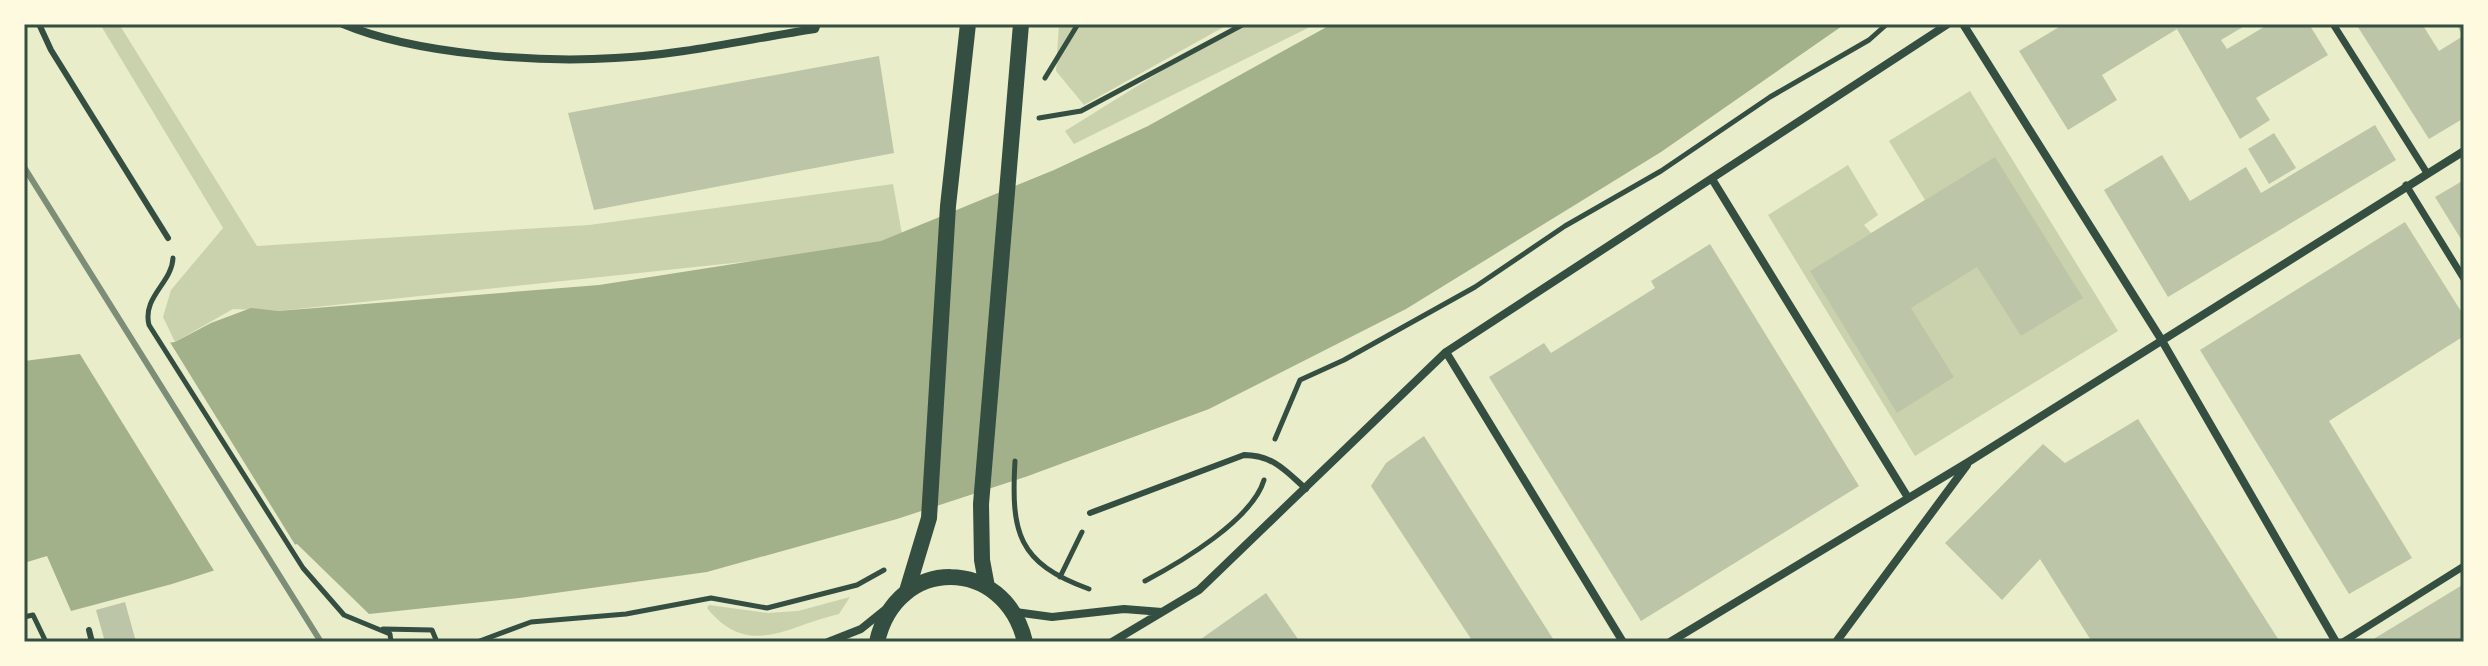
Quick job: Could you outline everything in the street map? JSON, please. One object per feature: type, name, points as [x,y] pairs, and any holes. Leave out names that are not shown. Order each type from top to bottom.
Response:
[{"type":"main road","points":[[877,642],[900,597],[929,518],[948,206],[968,24]]},
{"type":"main road","points":[[987,587],[981,504],[1021,24]]},
{"type":"main road","points":[[900,597],[923,582],[951,577],[987,587],[1015,612],[1025,642]]},
{"type":"street","points":[[343,24],[366,34],[469,54],[615,58],[815,29],[817,24]]},
{"type":"street","points":[[366,34],[373,24]]},
{"type":"street","points":[[1112,642],[1199,590],[1446,352],[1948,24]]},
{"type":"street","points":[[1963,24],[2161,339],[2336,642]]},
{"type":"street","points":[[2333,24],[2427,173]]},
{"type":"street","points":[[1670,642],[1907,496],[1970,461],[2464,151]]},
{"type":"street","points":[[1712,179],[1907,496]]},
{"type":"street","points":[[2406,185],[2464,279]]},
{"type":"street","points":[[1446,352],[1623,642]]},
{"type":"street","points":[[1836,642],[1970,461]]},
{"type":"street","points":[[2343,642],[2464,566]]},
{"type":"street","points":[[828,642],[861,629],[900,597]]},
{"type":"street","points":[[1015,612],[1052,617],[1124,609],[1162,612]]},
{"type":"lane","points":[[39,24],[168,238]]},
{"type":"lane","points":[[1090,513],[1244,455],[1269,457],[1306,489]]},
{"type":"lane","points":[[89,630],[92,642]]},
{"type":"path","points":[[1041,86],[1078,24]]},
{"type":"path","points":[[1038,119],[1081,111],[1244,24]]},
{"type":"path","points":[[1145,581],[1193,556],[1261,489],[1269,457],[1300,380],[1344,360],[1475,287],[1565,226],[1661,171],[1770,97],[1869,40],[1887,24]]},
{"type":"path","points":[[168,238],[174,263],[148,306],[149,325],[303,568],[344,615],[382,629],[390,634],[391,642]]},
{"type":"path","points":[[1013,494],[1014,521],[1025,547],[1067,580]]},
{"type":"path","points":[[981,534],[1019,533]]},
{"type":"path","points":[[1060,577],[1074,551]]},
{"type":"path","points":[[477,642],[531,622],[626,614],[711,598],[767,608],[871,579],[893,559]]},
{"type":"path","points":[[24,617],[33,615],[46,642]]},
{"type":"path","points":[[382,629],[432,630],[437,642]]},
{"type":"shaded area","points":[[100,24],[119,24],[257,246],[589,225],[893,184],[904,245],[278,311],[233,309],[175,342],[163,317],[171,290],[223,228]]},
{"type":"shaded area","points":[[1059,24],[1229,24],[1084,105],[1056,71]]},
{"type":"shaded area","points":[[1237,24],[1316,24],[1074,144],[1065,131]]},
{"type":"shaded area","points":[[1332,24],[1845,24],[1661,152],[1406,309],[1209,409],[1028,476],[897,519],[707,572],[519,598],[369,614],[297,544],[172,584],[71,611],[47,556],[24,563],[24,361],[175,342],[211,323],[251,308],[278,311],[599,285],[881,241],[1054,170],[1148,126]]},
{"type":"shaded area","points":[[1970,91],[2118,331],[1915,456],[1768,215],[1848,165],[1878,215],[1864,225],[1871,233],[1925,200],[1889,141]]},
{"type":"shaded area","points":[[850,597],[839,614],[770,635],[754,636],[738,632],[723,624],[707,608],[709,605],[768,613],[798,611]]},
{"type":"pier","points":[[168,339],[299,551],[296,548],[216,574],[78,351]]},
{"type":"building","points":[[2064,24],[2248,24],[2221,40],[2227,49],[2269,24],[2309,24],[2328,55],[2256,98],[2270,120],[2240,139],[2177,29],[2102,75],[2117,100],[2068,130],[2019,51]]},
{"type":"building","points":[[2356,24],[2422,24],[2439,51],[2463,36],[2456,24],[2464,24],[2464,118],[2429,139]]},
{"type":"building","points":[[879,56],[894,153],[594,210],[568,113]]},
{"type":"building","points":[[2375,125],[2396,160],[2168,297],[2104,190],[2162,155],[2190,201],[2246,167],[2261,193]]},
{"type":"building","points":[[2274,133],[2296,168],[2269,184],[2248,149]]},
{"type":"building","points":[[1995,157],[2083,298],[2021,336],[1977,267],[1911,308],[1954,377],[1897,413],[1810,271]]},
{"type":"building","points":[[2464,180],[2464,244],[2435,197]]},
{"type":"building","points":[[2405,222],[2464,316],[2464,336],[2329,421],[2412,558],[2349,594],[2200,350]]},
{"type":"building","points":[[1710,244],[1859,486],[1641,621],[1489,377],[1544,343],[1551,353],[1655,288],[1651,281]]},
{"type":"building","points":[[2138,419],[2280,642],[2092,642],[2040,559],[2002,600],[1945,543],[2043,444],[2065,463]]},
{"type":"building","points":[[1424,436],[1555,642],[1473,642],[1371,486],[1386,463]]},
{"type":"building","points":[[2464,584],[2464,642],[2373,642],[2372,640]]},
{"type":"building","points":[[1266,593],[1300,642],[1203,642],[1201,639]]},
{"type":"building","points":[[125,602],[136,642],[105,642],[96,610]]},
{"type":"railway","points":[[24,167],[321,642]]}]
